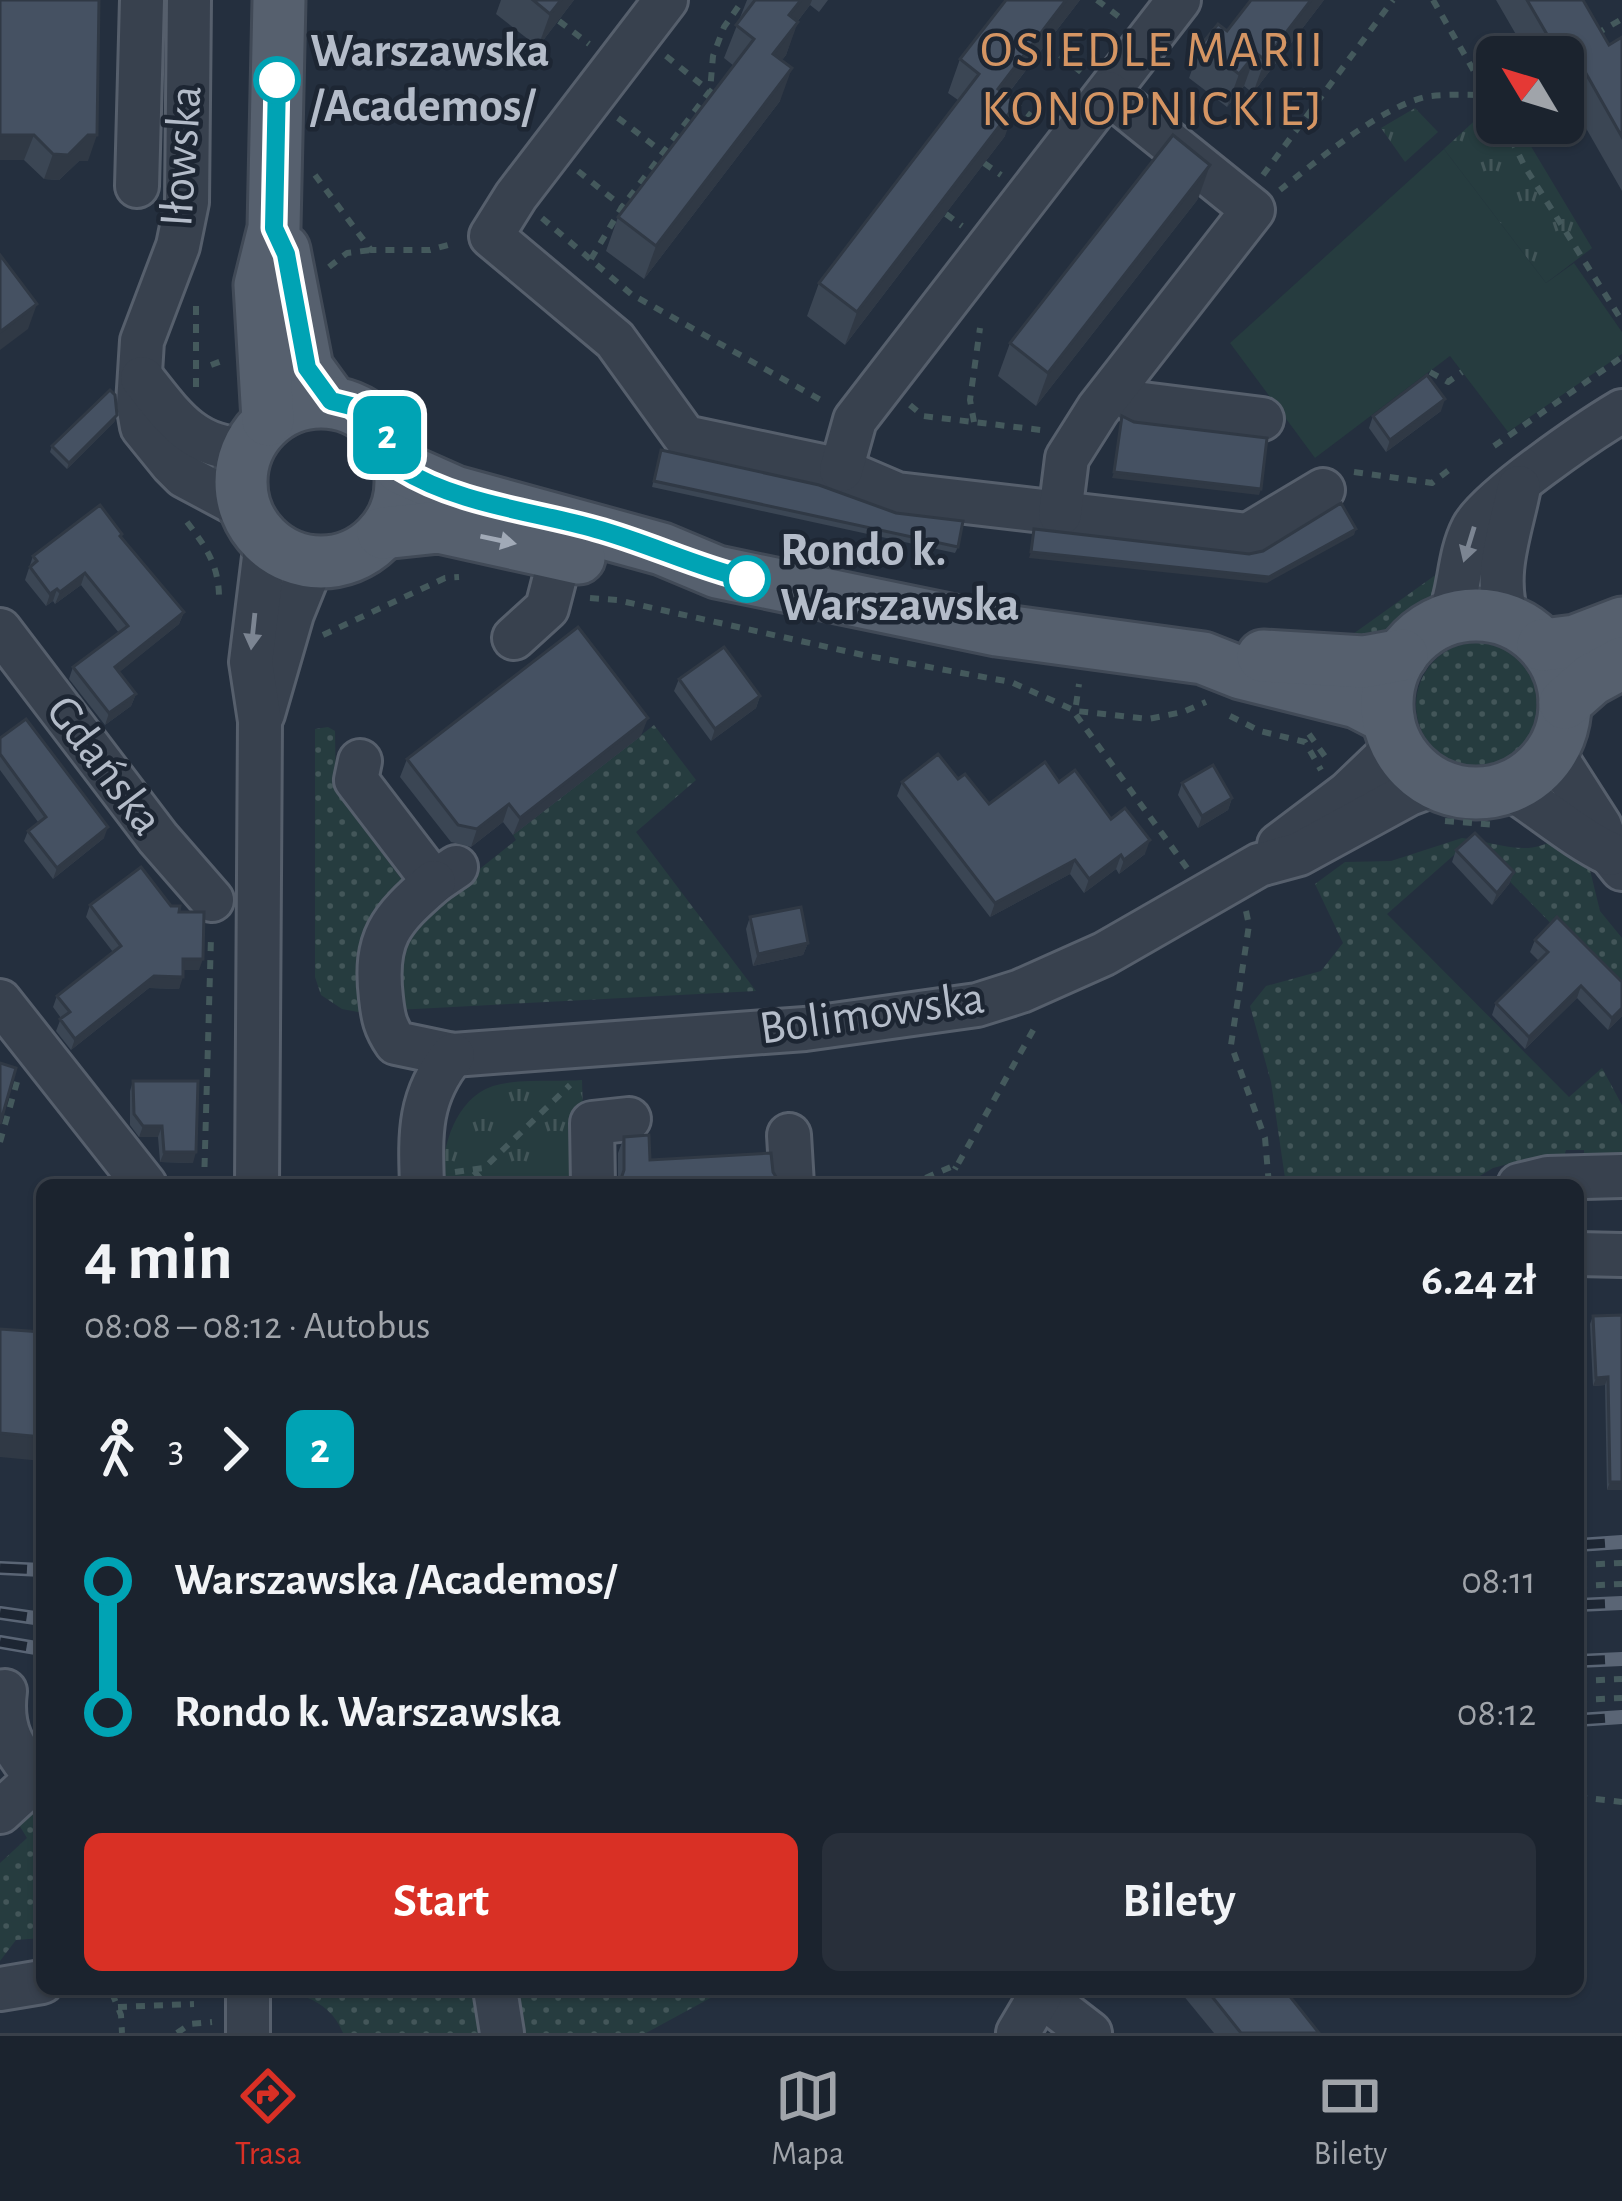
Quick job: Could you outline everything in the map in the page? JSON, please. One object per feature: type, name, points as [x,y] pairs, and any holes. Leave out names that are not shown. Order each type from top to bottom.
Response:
[{"type":"main road","points":[[258,435],[260,286],[274,228],[279,0]]},
{"type":"main road","points":[[274,228],[286,254],[307,368],[331,401]]},
{"type":"main road","points":[[331,401],[369,416],[395,448],[401,491],[383,533],[351,556],[313,562],[288,556],[255,525],[241,469],[258,435],[287,408],[331,401]]},
{"type":"main road","points":[[400,468],[455,492],[620,536],[717,572],[997,630],[1220,694]]},
{"type":"main road","points":[[383,533],[439,527],[556,575],[717,572]]},
{"type":"main road","points":[[1393,732],[1388,696],[1402,655],[1422,633],[1448,620],[1468,616],[1575,641],[1622,623]]},
{"type":"main road","points":[[1525,633],[1555,663],[1558,727]]},
{"type":"main road","points":[[1220,694],[1244,654],[1364,662],[1402,655]]},
{"type":"main road","points":[[1220,694],[1241,673],[1357,702],[1393,732],[1421,774],[1432,805],[1460,792],[1526,798],[1533,773],[1558,727],[1591,680],[1622,664]]},
{"type":"street","points":[[137,186],[142,0]]},
{"type":"street","name":"Iłowska","points":[[189,0],[187,202],[178,245],[146,327],[138,404],[142,427],[184,476],[255,525]]},
{"type":"street","points":[[666,0],[491,236],[615,340],[685,437],[841,470],[897,494],[1248,535],[1323,490]]},
{"type":"street","points":[[841,470],[855,420],[1179,0]]},
{"type":"street","points":[[1060,514],[1067,458],[1248,207],[1108,93]]},
{"type":"street","points":[[142,378],[176,421],[199,441],[258,435]]},
{"type":"street","points":[[1118,384],[1135,403],[1262,419]]},
{"type":"street","points":[[1448,620],[1475,523],[1497,500],[1622,412]]},
{"type":"street","points":[[1519,487],[1501,556],[1501,601],[1525,633]]},
{"type":"street","points":[[255,525],[250,662],[260,721],[257,1179]]},
{"type":"street","points":[[260,721],[313,562]]},
{"type":"street","points":[[514,638],[547,608],[556,575]]},
{"type":"street","name":"Gdańska","points":[[0,630],[158,838],[212,899]]},
{"type":"street","points":[[1558,727],[1600,826],[1618,856]]},
{"type":"street","name":"Bolimowska","points":[[360,761],[356,781],[446,874],[401,910],[385,933],[377,964],[384,1026],[396,1043],[453,1054],[805,1029],[977,1004],[1021,991],[1104,954],[1259,865],[1393,732]]},
{"type":"street","name":"Bolimowska","points":[[1259,865],[1299,854],[1409,794],[1432,805]]},
{"type":"street","points":[[1526,798],[1577,838],[1618,856]]},
{"type":"street","points":[[0,1001],[141,1179]]},
{"type":"street","points":[[422,1179],[422,1124],[431,1081],[453,1054]]},
{"type":"street","points":[[593,1179],[592,1123],[629,1119]]},
{"type":"street","points":[[789,1135],[792,1179]]},
{"type":"street","points":[[1544,1179],[1622,1176]]},
{"type":"street","points":[[1584,1254],[1622,1255]]},
{"type":"street","points":[[5,1691],[4,1734],[36,1777]]},
{"type":"street","points":[[0,1812],[36,1779]]},
{"type":"street","points":[[0,1989],[36,1983]]},
{"type":"street","points":[[496,1995],[502,2033]]},
{"type":"street","points":[[1018,2033],[1035,1995]]},
{"type":"street","points":[[1042,1995],[1090,2033]]},
{"type":"path","points":[[591,260],[624,208],[713,94],[713,56],[742,0]]},
{"type":"path","points":[[1248,207],[1393,0]]},
{"type":"path","points":[[1432,0],[1476,75]]},
{"type":"path","points":[[1584,41],[1622,19]]},
{"type":"path","points":[[640,34],[713,94]]},
{"type":"path","points":[[1248,207],[1404,105],[1431,96],[1476,95]]},
{"type":"path","points":[[592,97],[666,154]]},
{"type":"path","points":[[1514,144],[1622,321]]},
{"type":"path","points":[[552,149],[624,208]]},
{"type":"path","points":[[309,169],[371,250]]},
{"type":"path","points":[[517,196],[631,294],[855,420]]},
{"type":"path","points":[[325,271],[347,253],[454,245],[467,228]]},
{"type":"path","points":[[178,245],[195,263],[194,400]]},
{"type":"path","points":[[974,422],[970,400],[980,328]]},
{"type":"path","points":[[1494,446],[1622,358]]},
{"type":"path","points":[[1430,372],[1448,382],[1462,372]]},
{"type":"path","points":[[884,383],[923,416],[1082,435]]},
{"type":"path","points":[[184,519],[212,555],[220,602]]},
{"type":"path","points":[[556,575],[617,600],[900,663],[1011,682],[1076,711],[1148,719],[1220,694]]},
{"type":"path","points":[[312,638],[445,578],[476,578]]},
{"type":"path","points":[[1076,705],[1079,684]]},
{"type":"path","points":[[1220,694],[1264,721]]},
{"type":"path","points":[[1220,694],[1259,731],[1301,740],[1338,788]]},
{"type":"path","points":[[1076,715],[1192,876]]},
{"type":"path","points":[[1298,729],[1319,744],[1338,788]]},
{"type":"path","points":[[1432,805],[1467,821],[1520,828],[1526,798]]},
{"type":"path","points":[[204,1179],[212,899]]},
{"type":"path","points":[[1246,907],[1249,925],[1231,1045],[1265,1138],[1268,1179]]},
{"type":"path","points":[[949,1179],[1040,1018]]},
{"type":"path","points":[[422,1179],[484,1168],[582,1073]]},
{"type":"path","points":[[0,1142],[17,1082]]},
{"type":"path","points":[[923,1179],[958,1164]]},
{"type":"path","points":[[473,1171],[478,1179]]},
{"type":"path","points":[[1584,1565],[1622,1563]]},
{"type":"path","points":[[1584,1586],[1622,1584]]},
{"type":"path","points":[[1584,1681],[1622,1679]]},
{"type":"path","points":[[1584,1700],[1622,1698]]},
{"type":"path","points":[[1584,1798],[1622,1802]]},
{"type":"path","points":[[112,1995],[122,2033]]},
{"type":"path","points":[[118,2007],[194,2004]]},
{"type":"path","points":[[177,2033],[190,2024],[239,2009]]},
{"type":"green space","points":[[1415,108],[1438,132],[1405,162],[1381,128]]},
{"type":"green space","points":[[1476,119],[1476,144],[1530,144],[1592,248],[1546,283],[1444,149]]},
{"type":"green space","points":[[1444,149],[1546,283],[1574,263],[1622,332],[1622,354],[1508,432],[1450,356],[1315,458],[1230,343]]},
{"type":"green space","points":[[1441,571],[1437,605],[1419,627],[1398,638],[1351,649],[1353,634]]},
{"type":"green space","points":[[1479,642],[1503,647],[1523,661],[1537,681],[1542,705],[1537,729],[1523,749],[1503,763],[1479,768],[1455,763],[1435,749],[1421,729],[1416,705],[1421,681],[1435,661],[1455,647]]},
{"type":"green space","points":[[654,725],[696,780],[636,832],[756,991],[358,1012],[342,1009],[321,995],[315,977],[315,729],[335,731],[336,792],[412,893],[446,896],[516,840],[513,835]]},
{"type":"green space","points":[[1462,838],[1522,848],[1555,838],[1589,866],[1600,911],[1622,938],[1622,996],[1470,841],[1387,914],[1569,1097],[1602,1068],[1622,1105],[1622,1153],[1584,1155],[1584,1150],[1566,1150],[1564,1156],[1535,1157],[1493,1168],[1475,1179],[1285,1179],[1271,1082],[1250,1006],[1266,986],[1321,971],[1343,943],[1315,884],[1345,862],[1391,861]]},
{"type":"green space","points":[[582,1080],[585,1179],[442,1179],[444,1157],[459,1114],[480,1093],[514,1082]]},
{"type":"green space","points":[[36,1810],[36,1938],[16,1940],[0,1961],[0,1863],[27,1838],[19,1825]]},
{"type":"green space","points":[[143,1995],[201,1995],[201,1998],[132,1998]]},
{"type":"green space","points":[[296,1995],[484,1995],[491,2033],[343,2033],[332,2015]]},
{"type":"green space","points":[[518,1995],[716,1995],[646,2033],[525,2033]]},
{"type":"building","points":[[0,0],[99,0],[97,135],[88,135],[68,155],[53,154],[34,135],[0,135]]},
{"type":"building","points":[[533,0],[561,0],[550,14]]},
{"type":"building","points":[[755,0],[801,0],[789,15],[798,22],[773,54],[792,68],[656,246],[618,217],[754,39],[736,25]]},
{"type":"building","points":[[1006,0],[1066,0],[998,89],[1017,103],[857,312],[819,283],[979,74],[960,59]]},
{"type":"building","points":[[1251,0],[1311,0],[1265,60],[1256,53],[1239,74],[1201,45],[1218,24],[1227,31]]},
{"type":"building","points":[[1527,0],[1583,0],[1609,45],[1622,37],[1622,137],[1584,70],[1584,36],[1548,36]]},
{"type":"building","points":[[1173,135],[1210,165],[1048,373],[1010,343]]},
{"type":"building","points":[[0,255],[37,304],[0,332]]},
{"type":"building","points":[[1427,375],[1445,399],[1390,440],[1373,416]]},
{"type":"building","points":[[110,390],[117,415],[69,463],[52,446]]},
{"type":"building","points":[[1122,416],[1134,422],[1267,438],[1261,489],[1114,472]]},
{"type":"building","points":[[661,450],[819,485],[896,513],[963,521],[958,547],[654,481]]},
{"type":"building","points":[[1341,503],[1356,529],[1269,577],[1031,552],[1034,529],[1249,554],[1263,551]]},
{"type":"building","points":[[100,505],[184,612],[115,667],[136,694],[109,713],[73,667],[128,626],[85,573],[50,594],[30,567],[37,561],[33,556]]},
{"type":"building","points":[[578,627],[648,718],[520,818],[509,804],[477,829],[458,825],[407,759]]},
{"type":"building","points":[[724,647],[760,696],[715,729],[679,679]]},
{"type":"building","points":[[26,719],[108,827],[57,868],[28,831],[46,817],[0,754],[0,738]]},
{"type":"building","points":[[938,754],[958,779],[965,774],[989,804],[1045,762],[1059,782],[1075,770],[1111,819],[1125,808],[1150,840],[1089,879],[1075,860],[995,903],[902,782]]},
{"type":"building","points":[[1213,765],[1232,798],[1202,816],[1182,783]]},
{"type":"building","points":[[1475,833],[1514,872],[1497,893],[1456,850]]},
{"type":"building","points":[[141,867],[171,906],[180,906],[179,912],[204,912],[203,959],[183,959],[183,977],[154,976],[75,1039],[60,1019],[70,1012],[57,996],[121,946],[90,905]]},
{"type":"building","points":[[801,907],[808,943],[758,954],[750,917]]},
{"type":"building","points":[[1557,917],[1622,982],[1622,1008],[1612,1018],[1581,986],[1529,1037],[1496,1003],[1548,952],[1535,940]]},
{"type":"building","points":[[0,1063],[16,1068],[0,1124]]},
{"type":"building","points":[[133,1081],[198,1081],[196,1152],[164,1152],[162,1126],[143,1126],[134,1114]]},
{"type":"building","points":[[649,1135],[650,1160],[771,1153],[777,1179],[621,1179],[624,1137]]},
{"type":"building","points":[[1622,1315],[1622,1482],[1610,1482],[1608,1377],[1596,1378],[1593,1316]]},
{"type":"building","points":[[0,1329],[36,1332],[36,1436],[0,1433]]},
{"type":"building","points":[[1211,1995],[1289,1995],[1319,2033],[1241,2033]]},
{"type":"railway","points":[[1584,1545],[1622,1542]]},
{"type":"railway","points":[[0,1568],[36,1570]]},
{"type":"railway","points":[[1584,1605],[1622,1603]]},
{"type":"railway","points":[[0,1613],[36,1618]]},
{"type":"railway","points":[[0,1642],[36,1648]]},
{"type":"railway","points":[[1584,1661],[1622,1659]]},
{"type":"railway","points":[[1584,1720],[1622,1717]]},
{"type":"bus line","name":"2","points":[[277,80],[274,228],[286,254],[307,368],[331,401],[369,416],[395,448],[400,468],[413,476],[662,549],[747,579]]},
{"type":"place","name":"Warszawska /Academos/","points":[[277,80]]},
{"type":"place","name":"Rondo k. Warszawska","points":[[747,579]]},
{"type":"district","name":"OSIEDLE MARII KONOPNICKIEJ","points":[[1153,79]]}]
